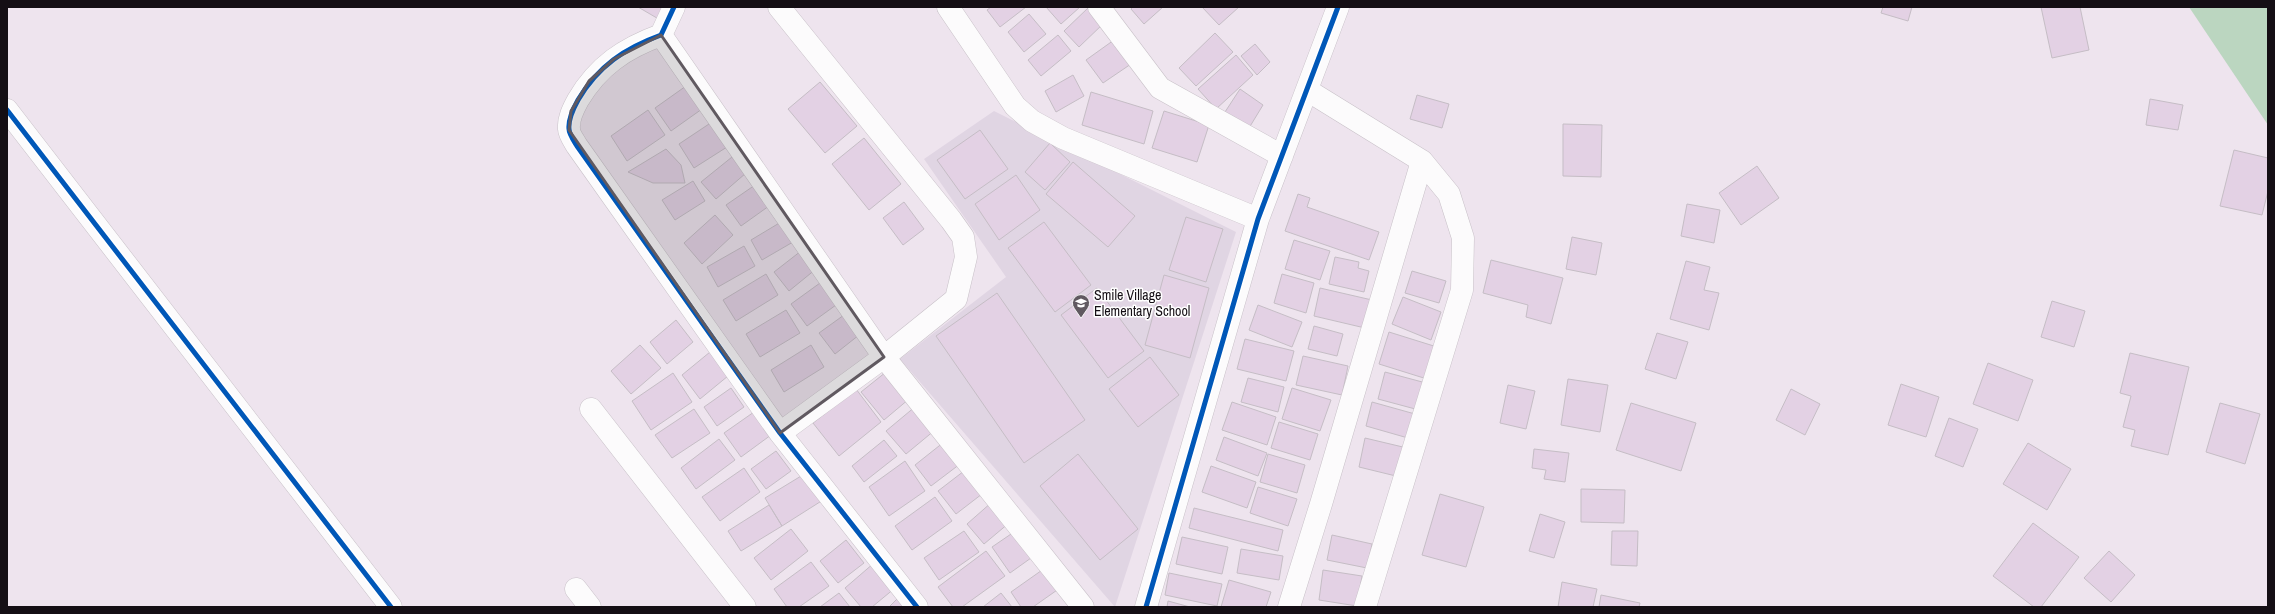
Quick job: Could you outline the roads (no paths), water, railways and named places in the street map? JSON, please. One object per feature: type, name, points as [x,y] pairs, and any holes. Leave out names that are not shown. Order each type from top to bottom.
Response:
[{"type":"street","points":[[674,7],[662,35],[645,41],[614,59],[589,81],[571,111],[569,130],[577,146],[780,433],[917,607]]},
{"type":"street","points":[[778,7],[951,220],[963,237],[966,257],[956,299],[884,357],[780,433]]},
{"type":"street","points":[[948,7],[1015,106],[1032,121],[1063,138],[1258,218]]},
{"type":"street","points":[[1099,7],[1160,88],[1282,156]]},
{"type":"street","points":[[1146,607],[1258,218],[1338,7]]},
{"type":"street","points":[[662,35],[884,357],[1083,607]]},
{"type":"street","points":[[1307,90],[1422,161],[1449,194],[1463,238],[1462,290],[1365,607]]},
{"type":"street","points":[[7,110],[391,607]]},
{"type":"street","points":[[1289,607],[1321,504],[1422,161]]},
{"type":"street","points":[[591,409],[745,607]]},
{"type":"street","points":[[576,589],[590,607]]},
{"type":"place","name":"Smile Village Elementary School","points":[[1081,318]]}]
